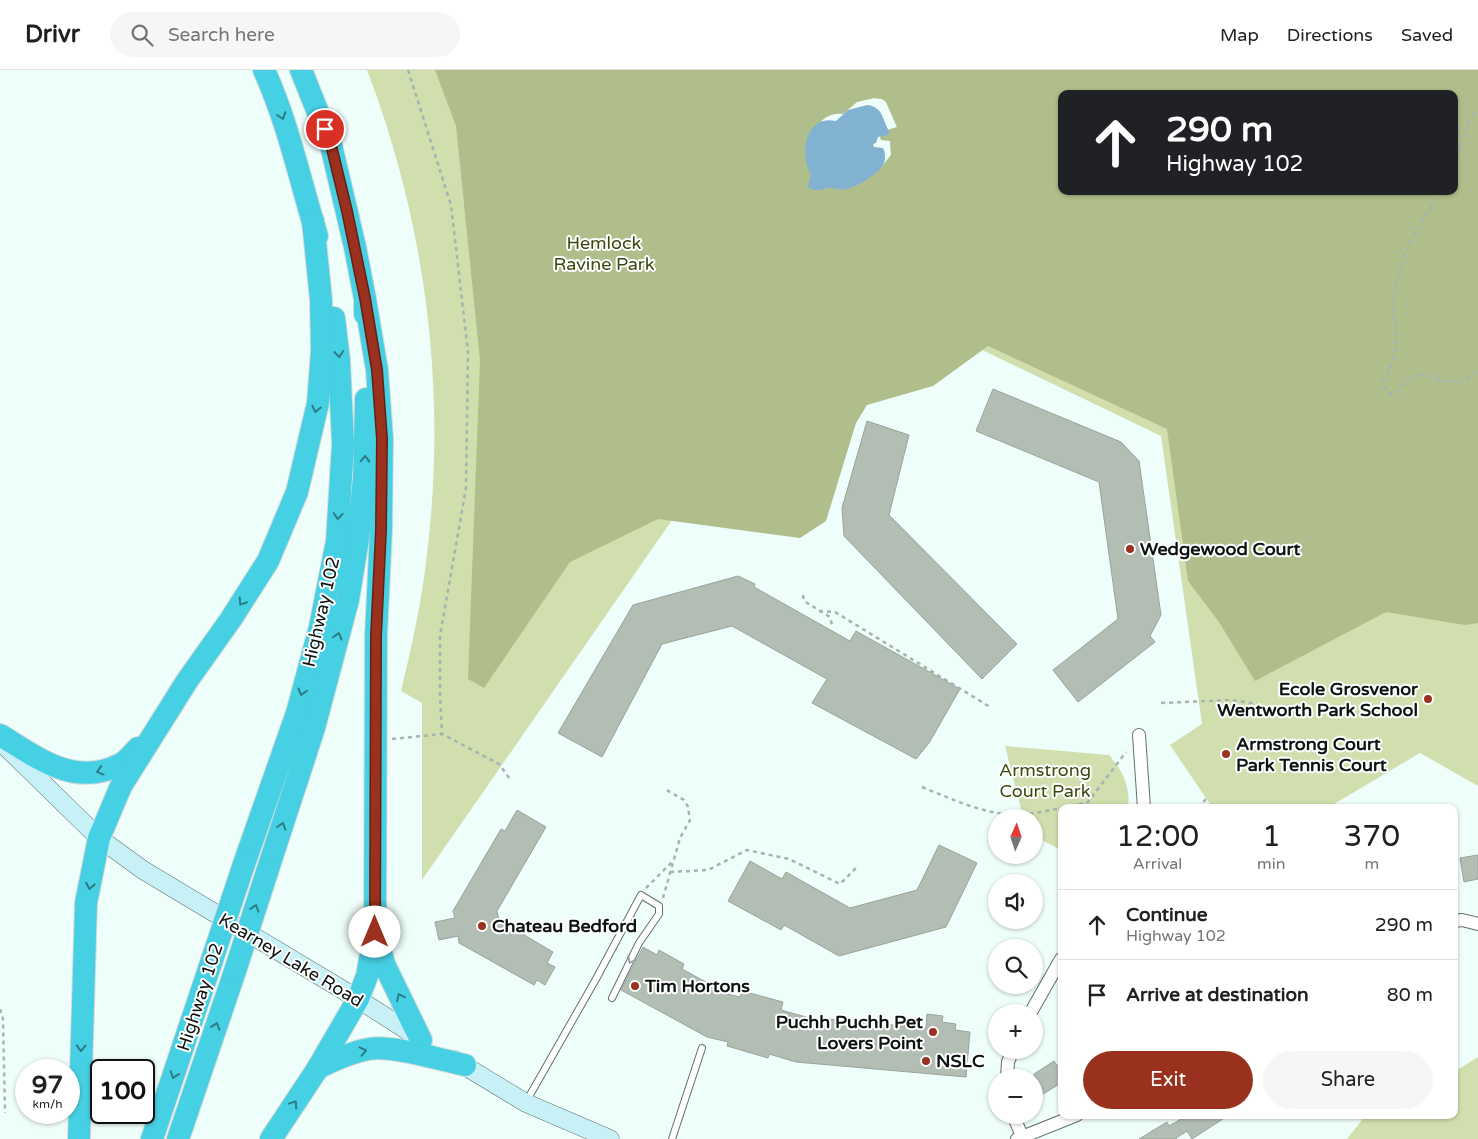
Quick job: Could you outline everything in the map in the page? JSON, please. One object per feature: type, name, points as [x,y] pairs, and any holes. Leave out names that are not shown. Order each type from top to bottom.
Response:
[{"type":"highway","name":"Highway 102","points":[[152,1139],[244,864],[297,713],[320,627],[337,541],[343,444],[340,360],[329,277],[300,172],[272,88],[264,70]]},
{"type":"highway","name":"Highway 102","points":[[178,1139],[314,728],[348,600],[358,539],[364,478],[367,380],[365,298],[331,145],[301,70]]},
{"type":"highway","points":[[78,1139],[86,903],[99,838],[121,786],[187,681],[231,619],[268,561],[297,492],[318,402],[322,350],[321,300],[312,221]]},
{"type":"highway","points":[[271,1139],[318,1068],[358,999],[367,976],[375,932],[376,636],[381,530],[382,439],[377,370],[365,298]]},
{"type":"highway","points":[[0,735],[50,765],[71,773],[96,773],[122,764],[153,734]]},
{"type":"highway","points":[[375,932],[384,964],[421,1040]]},
{"type":"highway","points":[[318,1068],[344,1056],[370,1049],[400,1051],[465,1065]]},
{"type":"main road","name":"Kearney Lake Road","points":[[0,741],[99,838],[143,870],[358,999],[421,1040],[526,1103],[605,1138]]},
{"type":"street","points":[[1139,735],[1144,804]]},
{"type":"street","points":[[1458,920],[1478,924]]},
{"type":"street","points":[[1036,1004],[1058,964]]},
{"type":"street","points":[[1015,1124],[1019,1138],[1067,1119]]},
{"type":"lane","points":[[526,1103],[641,895],[659,906],[659,914],[639,943],[612,998]]},
{"type":"lane","points":[[672,1139],[702,1048]]},
{"type":"path","points":[[408,70],[451,205],[468,352],[466,488],[440,636],[442,734]]},
{"type":"path","points":[[1458,152],[1464,139],[1467,123],[1478,111]]},
{"type":"path","points":[[1437,195],[1422,219],[1402,261],[1393,305],[1397,329],[1393,360],[1383,380],[1385,388],[1390,394],[1395,394],[1408,380],[1416,375],[1427,375],[1445,381],[1460,382],[1478,372]]},
{"type":"path","points":[[803,595],[804,601],[830,617],[832,625]]},
{"type":"path","points":[[819,611],[835,612],[990,707]]},
{"type":"path","points":[[1161,703],[1230,700],[1258,704]]},
{"type":"path","points":[[376,740],[442,734],[499,764],[510,779]]},
{"type":"path","points":[[1079,804],[1088,802],[1139,735]]},
{"type":"path","points":[[922,787],[974,808],[1005,814],[1044,812],[1058,809]]},
{"type":"path","points":[[659,906],[666,893],[672,862],[680,838],[690,820],[688,807],[684,800],[665,789]]},
{"type":"path","points":[[1202,804],[1206,799]]},
{"type":"path","points":[[670,872],[708,870],[747,850],[789,859],[840,884],[856,868]]},
{"type":"path","points":[[641,895],[649,883],[672,862]]},
{"type":"path","points":[[0,1009],[3,1019],[5,1113]]},
{"type":"green space","name":"Hemlock Ravine Park","points":[[367,70],[1478,70],[1478,786],[1420,753],[1334,804],[1210,804],[1170,745],[1202,724],[1161,436],[803,264],[679,510],[422,880],[422,703],[401,691],[416,623],[427,554],[433,492],[434,431],[432,369],[427,308],[404,188],[387,128]],"holes":[[[874,98],[882,99],[886,102],[897,127],[888,130],[880,139],[890,141],[891,155],[883,165],[873,172],[814,129],[827,117],[834,114],[843,114],[857,102]]]},
{"type":"green space","points":[[435,70],[1478,70],[1478,623],[1465,625],[1386,612],[1255,681],[1219,622],[1188,581],[1167,429],[988,346],[933,386],[867,405],[856,423],[826,521],[800,538],[658,519],[570,562],[484,688],[468,679],[480,360],[456,126]],"holes":[[[874,98],[882,99],[886,102],[897,127],[888,130],[880,137],[881,140],[890,141],[891,155],[883,165],[873,172],[814,129],[827,117],[834,114],[843,114],[857,102]]]},
{"type":"green space","name":"Armstrong Court Park","points":[[1005,746],[1109,755],[1118,767],[1127,786],[1128,804],[1058,804],[1058,848],[1043,841],[1043,809],[1021,809]]},
{"type":"green space","points":[[1478,1057],[1478,1139],[1347,1139],[1363,1119],[1458,1119],[1458,1070]]},
{"type":"water","points":[[867,105],[873,106],[880,111],[890,133],[878,137],[876,143],[873,144],[874,147],[883,148],[885,155],[884,163],[878,171],[862,183],[851,188],[818,190],[809,188],[811,175],[806,157],[806,147],[807,138],[811,130],[825,120],[836,121],[848,110]]},
{"type":"building","name":"Wedgewood Court","points":[[993,389],[1121,442],[1139,461],[1161,615],[1150,636],[1155,642],[1078,702],[1053,670],[1118,619],[1099,482],[976,431]]},
{"type":"building","points":[[867,421],[909,435],[889,515],[1017,644],[982,679],[844,536],[842,508]]},
{"type":"building","points":[[738,576],[755,584],[754,587],[850,641],[856,631],[960,689],[929,743],[916,759],[812,703],[827,679],[732,626],[662,644],[602,757],[558,733],[633,605]]},
{"type":"building","points":[[517,810],[546,827],[497,911],[499,920],[553,952],[547,963],[555,967],[545,985],[537,980],[534,985],[459,943],[458,936],[439,940],[435,922],[455,918],[453,911],[501,829],[505,831]]},
{"type":"building","points":[[939,845],[977,863],[946,927],[839,956],[784,925],[781,930],[728,901],[750,861],[782,879],[786,872],[850,908],[917,890]]},
{"type":"building","points":[[1478,855],[1478,879],[1464,882],[1460,858]]},
{"type":"building","points":[[643,947],[657,955],[659,950],[684,964],[682,969],[728,994],[740,997],[742,991],[783,1002],[781,1010],[806,1017],[926,1028],[927,1014],[943,1016],[942,1022],[956,1024],[955,1030],[970,1032],[966,1077],[796,1062],[769,1054],[768,1058],[727,1046],[728,1042],[707,1037],[621,990]]},
{"type":"building","points":[[1054,1061],[1058,1067],[1058,1085],[1043,1094],[1042,1069]]},
{"type":"building","points":[[1181,1119],[1223,1119],[1192,1139],[1187,1131],[1177,1139],[1139,1139],[1167,1122],[1169,1126]]},
{"type":"place","name":"Wedgewood Court","points":[[1130,549]]},
{"type":"place","name":"Ecole Grosvenor Wentworth Park School","points":[[1428,699]]},
{"type":"place","name":"Armstrong Court Park Tennis Court","points":[[1226,754]]},
{"type":"place","name":"Chateau Bedford","points":[[482,926]]},
{"type":"place","name":"Tim Hortons","points":[[635,986]]},
{"type":"place","name":"Puchh Puchh Pet Lovers Point","points":[[933,1032]]},
{"type":"place","name":"NSLC","points":[[926,1061]]},
{"type":"route","points":[[325,129],[331,145],[347,211],[365,298],[377,370],[382,439],[381,530],[376,636],[375,932]]}]
